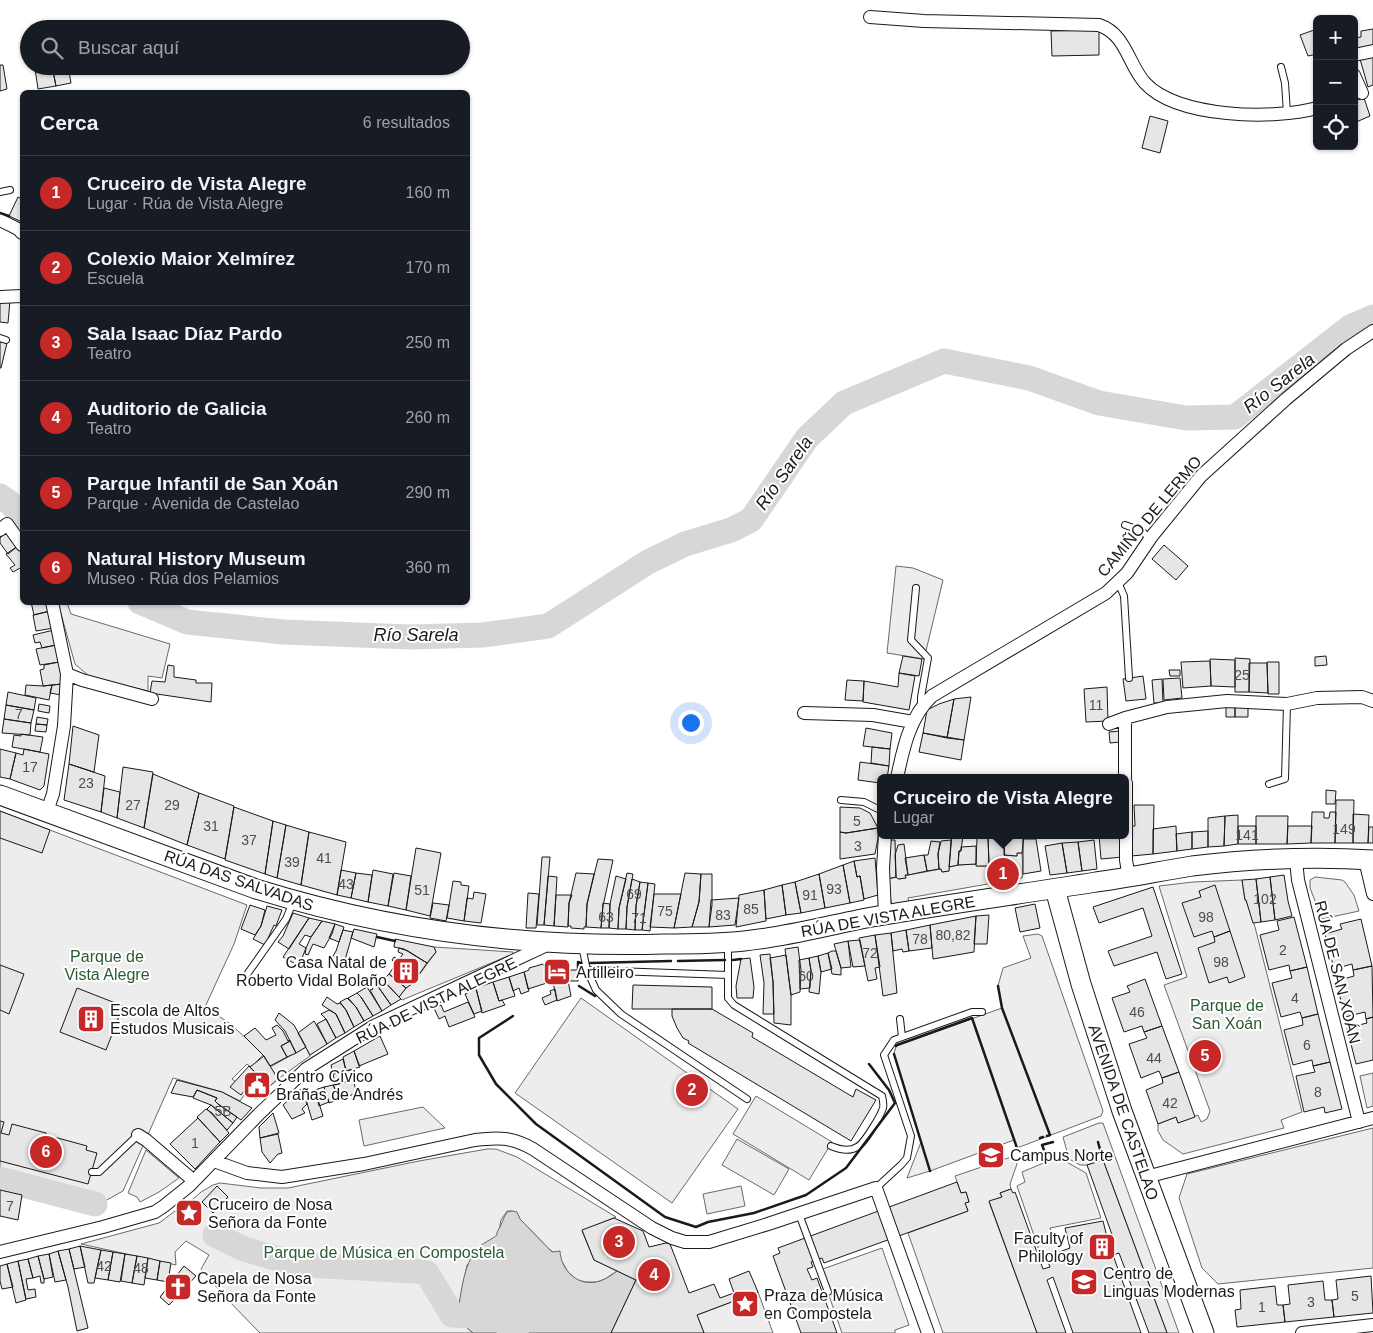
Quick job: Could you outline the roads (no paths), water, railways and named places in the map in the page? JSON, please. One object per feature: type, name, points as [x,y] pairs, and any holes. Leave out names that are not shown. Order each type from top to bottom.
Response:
[{"type":"main road","name":"RÚA DAS SALVADAS","points":[[0,795],[256,889],[294,901],[374,920],[485,938]]},
{"type":"main road","name":"RÚA DE VISTA ALEGRE","points":[[485,938],[582,945],[728,942],[772,937],[885,915],[1005,895],[1129,878],[1190,866],[1296,860],[1369,860]]},
{"type":"main road","name":"AVENIDA DE CASTELAO","points":[[1055,888],[1081,984],[1122,1111],[1204,1333]]},
{"type":"street","points":[[870,18],[1099,25],[1114,33],[1144,82],[1151,89],[1168,99],[1195,107],[1234,114],[1300,113],[1313,109]]},
{"type":"street","points":[[1358,54],[1373,51]]},
{"type":"street","points":[[0,220],[20,231]]},
{"type":"street","points":[[0,297],[20,296]]},
{"type":"street","name":"CAMIÑO DE LERMO","points":[[898,774],[903,751],[921,705],[932,696],[1106,593],[1127,573],[1150,539],[1201,476],[1346,349],[1373,331]]},
{"type":"street","points":[[0,530],[7,524],[20,542]]},
{"type":"street","points":[[47,811],[53,794],[64,726],[68,674],[53,605]]},
{"type":"street","points":[[68,674],[82,680],[152,698]]},
{"type":"street","points":[[1109,724],[1167,707],[1227,701],[1287,704],[1317,698],[1362,698],[1373,701]]},
{"type":"street","points":[[804,713],[873,715],[913,722]]},
{"type":"street","points":[[1125,718],[1125,774]]},
{"type":"street","points":[[885,915],[883,868],[886,839]]},
{"type":"street","points":[[1126,839],[1126,860],[1129,878]]},
{"type":"street","name":"RÚA DE SAN XOÁN","points":[[1296,860],[1298,880],[1359,1122]]},
{"type":"street","points":[[1369,860],[1373,894]]},
{"type":"street","name":"RÚA DE VISTA ALEGRE","points":[[0,1252],[145,1216],[164,1206],[194,1181],[306,1069],[374,1026],[550,944]]},
{"type":"street","points":[[1146,1177],[1373,1118]]},
{"type":"street","points":[[138,1135],[146,1140],[166,1162],[194,1181]]},
{"type":"street","points":[[214,1161],[236,1170],[262,1176],[282,1177],[364,1164],[474,1140],[512,1139],[525,1144],[652,1228],[685,1242],[709,1242],[876,1188],[928,1333]]},
{"type":"street","points":[[223,1151],[236,1170]]},
{"type":"street","points":[[1302,1333],[1373,1325]]},
{"type":"lane","points":[[1281,67],[1286,84],[1287,113]]},
{"type":"lane","points":[[0,192],[10,190]]},
{"type":"lane","points":[[1125,524],[1142,531],[1150,539]]},
{"type":"lane","points":[[1118,582],[1124,596],[1129,678]]},
{"type":"lane","points":[[916,588],[911,640],[928,658],[921,688],[921,705]]},
{"type":"lane","points":[[1269,784],[1285,779],[1287,704]]},
{"type":"lane","points":[[841,800],[864,802],[877,808]]},
{"type":"lane","points":[[248,973],[286,919],[294,901]]},
{"type":"lane","points":[[728,942],[728,998],[734,1005],[882,1096],[883,1109],[862,1144],[849,1150],[839,1150],[830,1146]]},
{"type":"lane","points":[[582,945],[587,970],[596,990],[621,1014],[747,1099]]},
{"type":"lane","points":[[587,970],[728,975]]},
{"type":"lane","points":[[876,1188],[906,1158],[910,1148],[911,1136],[884,1055],[894,1040],[972,1012],[982,1012]]},
{"type":"lane","points":[[900,1019],[902,1037]]},
{"type":"lane","points":[[92,1172],[99,1172],[138,1135]]},
{"type":"lane","points":[[799,1214],[828,1292]]},
{"type":"waterway","name":"Río Sarela","points":[[147,605],[187,622],[283,632],[410,637],[483,635],[548,626],[648,562],[685,544],[731,530],[751,520],[807,438],[844,403],[944,361],[1029,378],[1099,403],[1186,418],[1235,417],[1350,327],[1373,317]]},
{"type":"waterway","name":"Río Sarela","points":[[0,496],[20,514]]},
{"type":"waterway","points":[[0,1179],[95,1204]]},
{"type":"waterway","points":[[215,1235],[244,1249],[308,1265],[427,1273],[452,1315],[498,1317],[516,1333]]},
{"type":"place","name":"Cruceiro de Vista Alegre","points":[[1003,874]]},
{"type":"place","name":"Casa Natal de Roberto Vidal Bolaño","points":[[406,971]]},
{"type":"place","name":"Artilleiro","points":[[557,972]]},
{"type":"place","name":"Escola de Altos Estudos Musicais","points":[[91,1019]]},
{"type":"place","name":"Parque Infantil de San Xoán","points":[[1205,1056]]},
{"type":"place","name":"Centro Cívico Brañas de Andrés","points":[[257,1085]]},
{"type":"place","name":"Colexio Maior Xelmírez","points":[[692,1090]]},
{"type":"place","name":"Natural History Museum","points":[[46,1152]]},
{"type":"place","name":"Campus Norte","points":[[991,1155]]},
{"type":"place","name":"Cruceiro de Nosa Señora da Fonte","points":[[189,1213]]},
{"type":"place","name":"Sala Isaac Díaz Pardo","points":[[619,1242]]},
{"type":"place","name":"Faculty of Philology","points":[[1102,1247]]},
{"type":"place","name":"Auditorio de Galicia","points":[[654,1275]]},
{"type":"place","name":"Centro de Linguas Modernas","points":[[1084,1282]]},
{"type":"place","name":"Capela de Nosa Señora da Fonte","points":[[178,1287]]},
{"type":"place","name":"Praza de Música en Compostela","points":[[745,1304]]},
{"type":"park label","name":"Parque de Vista Alegre","points":[[107,965]]},
{"type":"park label","name":"Parque de San Xoán","points":[[1227,1014]]},
{"type":"park label","name":"Parque de Música en Compostela","points":[[384,1252]]}]
